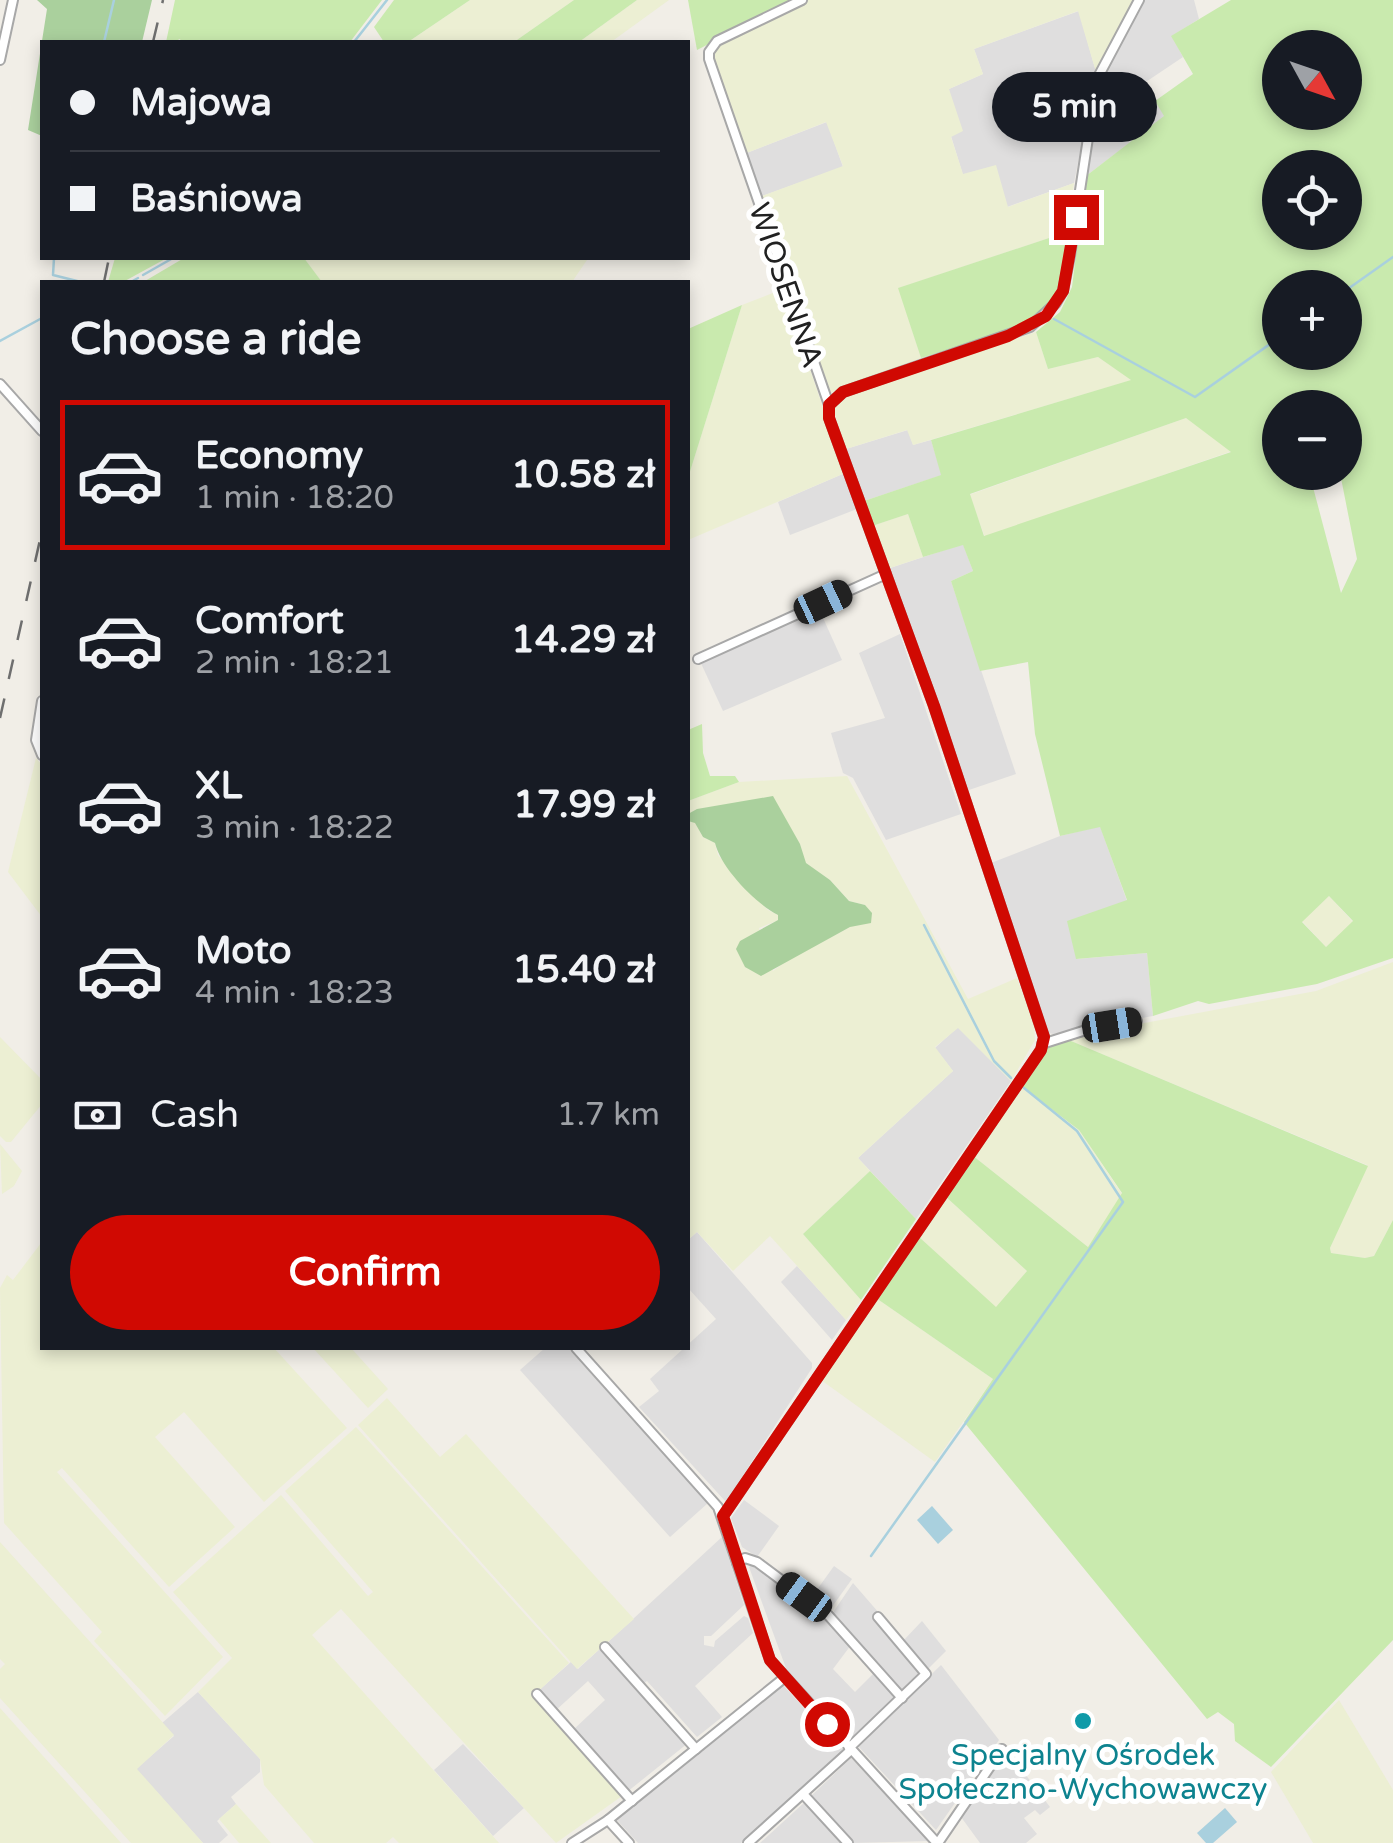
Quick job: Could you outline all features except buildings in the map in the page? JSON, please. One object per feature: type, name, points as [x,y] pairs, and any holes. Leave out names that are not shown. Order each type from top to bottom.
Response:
[{"type":"street","points":[[0,60],[13,0]]},
{"type":"street","name":"WIOSENNA","points":[[802,0],[717,41],[709,59],[829,405],[829,418],[1041,1023],[1042,1044]]},
{"type":"street","points":[[829,405],[843,392],[1030,327],[1056,303],[1063,291],[1070,256],[1095,89],[1138,0]]},
{"type":"street","points":[[0,384],[40,429]]},
{"type":"street","points":[[698,659],[886,574]]},
{"type":"street","points":[[40,714],[36,740],[40,750]]},
{"type":"street","points":[[723,1516],[1042,1044],[1086,1030],[1137,1021]]},
{"type":"street","points":[[578,1350],[710,1496],[723,1516],[766,1650],[784,1678],[938,1843],[1002,1748]]},
{"type":"street","points":[[738,1563],[746,1558],[756,1562],[828,1615],[902,1698]]},
{"type":"street","points":[[748,1843],[926,1674],[878,1617]]},
{"type":"street","points":[[605,1647],[696,1749]]},
{"type":"street","points":[[572,1843],[608,1820],[784,1678]]},
{"type":"street","points":[[536,1694],[632,1801]]},
{"type":"street","points":[[803,1794],[848,1843]]},
{"type":"street","points":[[608,1820],[629,1843]]},
{"type":"shaded area","points":[[1142,0],[1194,0],[1199,19],[1172,36],[1183,57],[1095,116],[1101,77]]},
{"type":"shaded area","points":[[1079,11],[1096,72],[1074,183],[1007,207],[963,175],[951,136],[949,89],[983,74],[974,49]]},
{"type":"shaded area","points":[[1154,100],[1165,116],[1086,176],[1090,141]]},
{"type":"shaded area","points":[[827,122],[843,167],[759,197],[744,154]]},
{"type":"shaded area","points":[[908,430],[913,445],[931,440],[942,475],[864,501],[846,449]]},
{"type":"shaded area","points":[[845,473],[857,509],[790,535],[778,502]]},
{"type":"shaded area","points":[[963,544],[973,571],[951,581],[1016,774],[966,791],[887,569]]},
{"type":"shaded area","points":[[819,609],[842,660],[723,711],[699,659]]},
{"type":"shaded area","points":[[900,634],[961,814],[886,840],[853,778],[843,773],[831,733],[885,718],[859,653]]},
{"type":"shaded area","points":[[1100,826],[1127,901],[1077,959],[1147,953],[1153,1016],[1053,1034],[1049,1033],[991,863],[1060,836]]},
{"type":"shaded area","points":[[958,1027],[1011,1081],[916,1219],[858,1158],[953,1071],[935,1048]]},
{"type":"shaded area","points":[[697,1232],[812,1363],[726,1502],[639,1407],[659,1391],[650,1379],[682,1350],[690,1350],[690,1343],[716,1319],[690,1290],[690,1238]]},
{"type":"shaded area","points":[[797,1266],[846,1320],[832,1340],[781,1282]]},
{"type":"shaded area","points":[[543,1350],[570,1350],[708,1503],[670,1537],[520,1370]]},
{"type":"shaded area","points":[[744,1500],[779,1526],[757,1557],[742,1547],[731,1518]]},
{"type":"shaded area","points":[[722,1537],[744,1605],[711,1636],[704,1636],[704,1645],[714,1647],[715,1641],[744,1616],[753,1633],[695,1686],[722,1717],[697,1737],[607,1643]]},
{"type":"shaded area","points":[[753,1563],[825,1616],[851,1645],[833,1669],[855,1692],[875,1672],[898,1698],[853,1741],[787,1671],[749,1567]]},
{"type":"shaded area","points":[[834,1566],[852,1579],[829,1611],[811,1598]]},
{"type":"shaded area","points":[[853,1583],[879,1613],[874,1618],[922,1674],[902,1694],[832,1614]]},
{"type":"shaded area","points":[[922,1621],[946,1651],[927,1670],[903,1641]]},
{"type":"shaded area","points":[[602,1647],[688,1743],[627,1792],[572,1731],[605,1700],[588,1681],[555,1711],[537,1692],[571,1662],[578,1669]]},
{"type":"shaded area","points":[[941,1665],[999,1740],[936,1830],[858,1746]]},
{"type":"shaded area","points":[[783,1685],[843,1750],[741,1843],[638,1843],[615,1818]]},
{"type":"shaded area","points":[[198,1692],[260,1759],[260,1772],[231,1797],[236,1804],[217,1821],[228,1835],[219,1843],[203,1843],[136,1769],[174,1736],[162,1723]]},
{"type":"shaded area","points":[[463,1744],[524,1808],[493,1836],[434,1770]]},
{"type":"shaded area","points":[[1007,1750],[1050,1807],[1040,1815],[1035,1810],[1024,1818],[1037,1834],[1026,1843],[980,1843],[961,1817]]},
{"type":"shaded area","points":[[851,1758],[930,1841],[853,1843],[810,1797]]},
{"type":"shaded area","points":[[806,1801],[844,1843],[760,1843]]},
{"type":"green space","points":[[37,0],[152,0],[142,40],[42,40],[47,9]]},
{"type":"green space","points":[[175,0],[382,0],[352,40],[166,40]]},
{"type":"green space","points":[[394,0],[470,0],[411,40],[383,40],[374,27]]},
{"type":"green space","points":[[470,0],[574,0],[517,40],[411,40]]},
{"type":"green space","points":[[574,0],[637,0],[582,40],[517,40]]},
{"type":"green space","points":[[637,0],[669,0],[614,40],[582,40]]},
{"type":"green space","points":[[688,0],[795,0],[697,50]]},
{"type":"green space","points":[[808,0],[1134,0],[1096,72],[1078,11],[974,49],[983,74],[949,89],[963,131],[951,137],[963,174],[996,165],[1008,207],[1074,183],[1067,232],[899,288],[921,358],[831,393],[759,197],[843,166],[826,122],[744,154],[712,57],[722,42]]},
{"type":"green space","points":[[1231,0],[1393,0],[1393,958],[1317,984],[1209,1004],[1198,1001],[1153,1016],[1147,953],[1076,959],[1067,921],[1127,900],[1100,827],[1060,836],[1035,734],[1028,662],[980,671],[951,581],[973,571],[963,545],[923,557],[908,514],[872,526],[864,501],[941,475],[931,440],[1131,380],[1098,357],[1048,369],[1036,332],[1060,312],[1072,287],[1086,176],[1164,116],[1155,101],[1193,74],[1171,36]],"holes":[[[1262,390],[1362,390],[1362,490],[1343,490],[1357,559],[1341,593],[1314,490],[1262,490]],[[1186,418],[1231,452],[984,536],[970,494]],[[1329,896],[1353,921],[1326,947],[1302,922]]]},
{"type":"green space","points":[[40,54],[40,135],[28,130]]},
{"type":"green space","points":[[1067,232],[1059,284],[1038,316],[1026,325],[921,358],[898,288]]},
{"type":"green space","points":[[114,260],[163,260],[127,280],[109,280]]},
{"type":"green space","points":[[181,260],[306,260],[320,280],[147,280]]},
{"type":"green space","points":[[306,260],[587,260],[573,280],[320,280]]},
{"type":"green space","points":[[783,289],[845,473],[690,539],[690,472],[742,305]]},
{"type":"green space","points":[[742,305],[690,472],[690,328]]},
{"type":"green space","points":[[1036,332],[1048,369],[1098,357],[1132,380],[913,445],[907,430],[846,449],[833,409],[844,396]]},
{"type":"green space","points":[[1186,418],[1232,451],[985,537],[969,495]]},
{"type":"green space","points":[[908,514],[923,557],[887,569],[872,526]]},
{"type":"green space","points":[[702,724],[703,753],[710,776],[735,776],[739,782],[690,800],[690,729]]},
{"type":"green space","points":[[36,758],[40,763],[40,914],[8,872]]},
{"type":"green space","points":[[847,776],[968,999],[1017,978],[1034,1025],[1035,1040],[1011,1081],[958,1028],[935,1047],[953,1071],[858,1158],[870,1171],[803,1234],[861,1300],[846,1320],[770,1236],[733,1271],[697,1232],[690,1238],[690,821],[695,822],[703,837],[715,843],[718,855],[740,881],[778,915],[779,920],[759,928],[773,971],[850,927],[865,905],[849,901],[830,880],[805,863],[800,844],[690,815],[690,800],[739,782]]},
{"type":"green space","points":[[773,796],[800,844],[806,863],[830,880],[849,901],[865,905],[872,913],[871,923],[850,927],[761,976],[745,967],[736,949],[740,941],[778,920],[778,915],[740,884],[715,843],[703,837],[690,822],[690,813]]},
{"type":"green space","points":[[1329,896],[1353,922],[1326,947],[1302,921]]},
{"type":"green space","points":[[1393,962],[1393,1220],[1374,1256],[1331,1253],[1330,1248],[1367,1165],[1064,1038],[1316,991]]},
{"type":"green space","points":[[0,1037],[40,1078],[40,1106],[11,1142],[0,1136]]},
{"type":"green space","points":[[1064,1038],[1368,1166],[1331,1253],[1374,1256],[1393,1220],[1393,1640],[1271,1767],[1235,1741],[1234,1724],[1218,1712],[1207,1719],[964,1422],[993,1379],[876,1298],[918,1236],[996,1307],[1027,1271],[945,1196],[972,1155],[1088,1247],[1122,1193],[1079,1130],[1021,1086],[1047,1046]]},
{"type":"green space","points":[[1021,1086],[1079,1130],[1122,1194],[1088,1247],[972,1155]]},
{"type":"green space","points":[[0,1144],[22,1171],[14,1186],[2,1194]]},
{"type":"green space","points":[[870,1171],[916,1219],[861,1300],[803,1234]]},
{"type":"green space","points":[[945,1196],[1027,1271],[996,1308],[918,1236]]},
{"type":"green space","points":[[40,1244],[40,1350],[276,1350],[347,1428],[264,1502],[184,1412],[155,1437],[235,1527],[169,1587],[62,1468],[57,1472],[223,1657],[165,1716],[94,1641],[102,1632],[4,1523],[0,1288],[7,1275],[13,1280]]},
{"type":"green space","points":[[876,1298],[993,1379],[935,1462],[821,1380]]},
{"type":"green space","points":[[315,1350],[353,1350],[388,1389],[368,1408]]},
{"type":"green space","points":[[387,1398],[440,1457],[466,1434],[634,1619],[577,1669],[358,1425]]},
{"type":"green space","points":[[356,1427],[569,1663],[533,1696],[622,1796],[556,1843],[341,1609],[312,1635],[499,1843],[399,1843],[393,1837],[386,1843],[314,1843],[264,1785],[260,1759],[198,1692],[232,1658],[173,1592],[281,1495],[368,1596],[373,1592],[285,1491]]},
{"type":"green space","points":[[0,1542],[174,1735],[137,1769],[203,1843],[131,1843],[0,1698],[0,1669],[5,1664],[0,1659]]},
{"type":"green space","points":[[1339,1700],[1393,1790],[1393,1843],[1313,1843],[1271,1772]]},
{"type":"green space","points":[[0,1708],[121,1843],[0,1843]]},
{"type":"green space","points":[[236,1804],[271,1843],[239,1843],[219,1819]]},
{"type":"water","points":[[932,1506],[953,1530],[938,1544],[917,1520]]},
{"type":"water","points":[[1225,1808],[1237,1822],[1213,1843],[1206,1843],[1197,1833]]},
{"type":"waterway","points":[[104,40],[114,0]]},
{"type":"waterway","points":[[356,40],[387,0]]},
{"type":"waterway","points":[[1362,279],[1393,257]]},
{"type":"waterway","points":[[54,260],[53,275],[73,280]]},
{"type":"waterway","points":[[143,275],[169,260]]},
{"type":"waterway","points":[[134,280],[138,278]]},
{"type":"waterway","points":[[0,341],[40,319]]},
{"type":"waterway","points":[[1054,319],[1195,397],[1262,350]]},
{"type":"waterway","points":[[924,925],[994,1061],[1011,1078]]},
{"type":"waterway","points":[[871,1556],[1123,1202],[1077,1131],[1024,1088]]},
{"type":"railway","points":[[153,40],[163,0]]},
{"type":"railway","points":[[104,280],[109,260]]},
{"type":"railway","points":[[0,718],[40,540]]},
{"type":"place","name":"Specjalny Ośrodek Społeczno-Wychowawczy","points":[[1083,1721]]},
{"type":"route","points":[[827,1724],[770,1660],[723,1516],[1041,1050],[1044,1037],[934,706],[829,418],[829,405],[843,392],[1008,336],[1046,316],[1063,291],[1076,217]]}]
